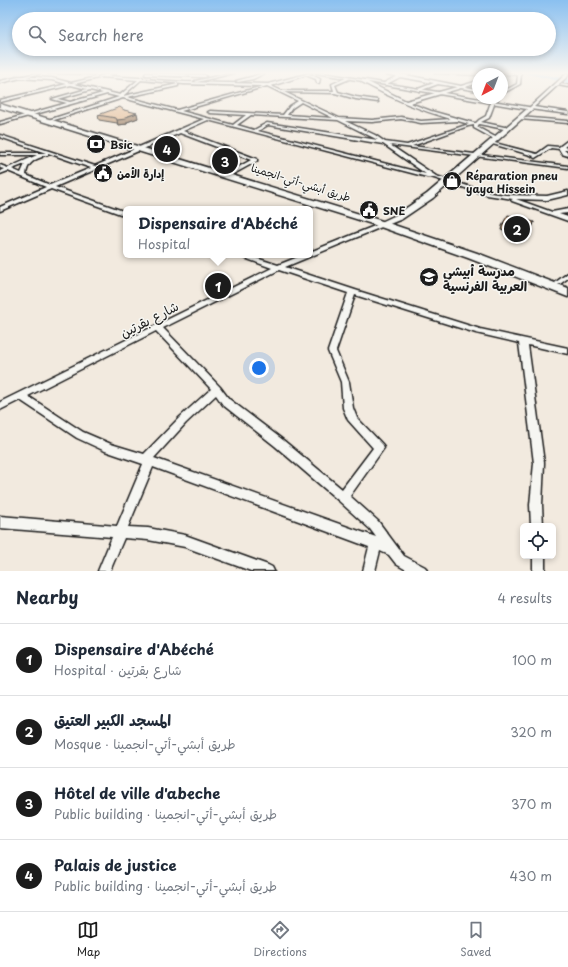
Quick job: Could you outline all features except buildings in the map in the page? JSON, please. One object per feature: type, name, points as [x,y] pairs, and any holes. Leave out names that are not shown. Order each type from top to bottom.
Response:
[{"type":"highway","points":[[0,104],[94,135],[282,190],[473,251],[568,287]]},
{"type":"highway","points":[[385,224],[568,293]]},
{"type":"street","points":[[0,104],[15,100]]},
{"type":"street","points":[[56,100],[85,109]]},
{"type":"street","points":[[0,123],[84,100]]},
{"type":"street","points":[[49,120],[115,100]]},
{"type":"street","points":[[133,100],[506,197],[568,219]]},
{"type":"street","points":[[178,111],[216,100]]},
{"type":"street","points":[[0,209],[179,131],[205,118],[220,100]]},
{"type":"street","points":[[298,100],[384,142],[434,178]]},
{"type":"street","points":[[368,100],[377,101],[385,100]]},
{"type":"street","points":[[398,100],[424,110],[457,120],[508,129]]},
{"type":"street","points":[[405,103],[416,100]]},
{"type":"street","points":[[385,224],[430,196],[540,100]]},
{"type":"street","points":[[284,116],[291,107],[301,101]]},
{"type":"street","points":[[376,106],[377,101]]},
{"type":"street","points":[[508,103],[531,108],[568,113]]},
{"type":"street","points":[[493,104],[488,117],[476,127],[477,129],[496,139]]},
{"type":"street","points":[[556,111],[568,108]]},
{"type":"street","points":[[210,112],[380,121],[401,118],[421,122],[457,120]]},
{"type":"street","points":[[234,126],[250,114]]},
{"type":"street","points":[[255,131],[267,124],[274,116]]},
{"type":"street","points":[[520,118],[568,122]]},
{"type":"street","points":[[408,146],[472,123]]},
{"type":"street","points":[[267,124],[476,156],[528,163],[546,163],[568,167]]},
{"type":"street","points":[[179,131],[255,160],[228,175]]},
{"type":"street","points":[[0,136],[96,168]]},
{"type":"street","points":[[560,148],[568,142]]},
{"type":"street","points":[[491,143],[537,155]]},
{"type":"street","points":[[528,163],[550,147],[568,148]]},
{"type":"street","points":[[560,148],[568,155]]},
{"type":"street","points":[[0,154],[52,154]]},
{"type":"street","points":[[0,173],[30,160],[52,154]]},
{"type":"street","points":[[23,176],[23,170],[30,160]]},
{"type":"street","points":[[0,166],[50,187],[123,213]]},
{"type":"street","points":[[506,197],[547,198],[568,193]]},
{"type":"street","points":[[551,213],[568,211]]},
{"type":"street","name":"شارع بقرتين","points":[[313,253],[385,224]]},
{"type":"street","points":[[249,258],[352,292],[479,331],[568,351]]},
{"type":"street","name":"شارع بقرتين","points":[[1,404],[158,328],[277,268],[302,258]]},
{"type":"street","points":[[558,283],[568,275]]},
{"type":"street","points":[[343,496],[379,448],[353,420],[348,408],[345,382],[332,350],[352,292]]},
{"type":"street","points":[[158,328],[217,389],[226,402],[279,443],[343,496],[374,525],[400,560],[421,571]]},
{"type":"street","points":[[523,341],[539,463],[536,505],[537,523]]},
{"type":"street","points":[[104,571],[108,565],[148,461],[183,420],[217,389]]},
{"type":"street","points":[[20,396],[80,435],[109,448],[393,550]]},
{"type":"street","points":[[0,522],[148,534],[185,541],[268,571]]},
{"type":"street","points":[[368,571],[376,543]]},
{"type":"street","points":[[539,559],[539,571]]},
{"type":"place","name":"Bsic","points":[[96,144]]},
{"type":"place","name":"Palais de justice","points":[[167,149]]},
{"type":"place","name":"Hôtel de ville d'abeche","points":[[225,161]]},
{"type":"place","name":"إدارة الأمن","points":[[103,173]]},
{"type":"place","name":"Réparation pneu yaya Hissein","points":[[452,181]]},
{"type":"place","name":"SNE","points":[[369,210]]},
{"type":"place","name":"المسجد الكبير العتيق","points":[[517,229]]},
{"type":"place","name":"مدرسة أبيشي العربية الفرنسية","points":[[429,277]]},
{"type":"place","name":"Dispensaire d'Abéché","points":[[218,286]]}]
